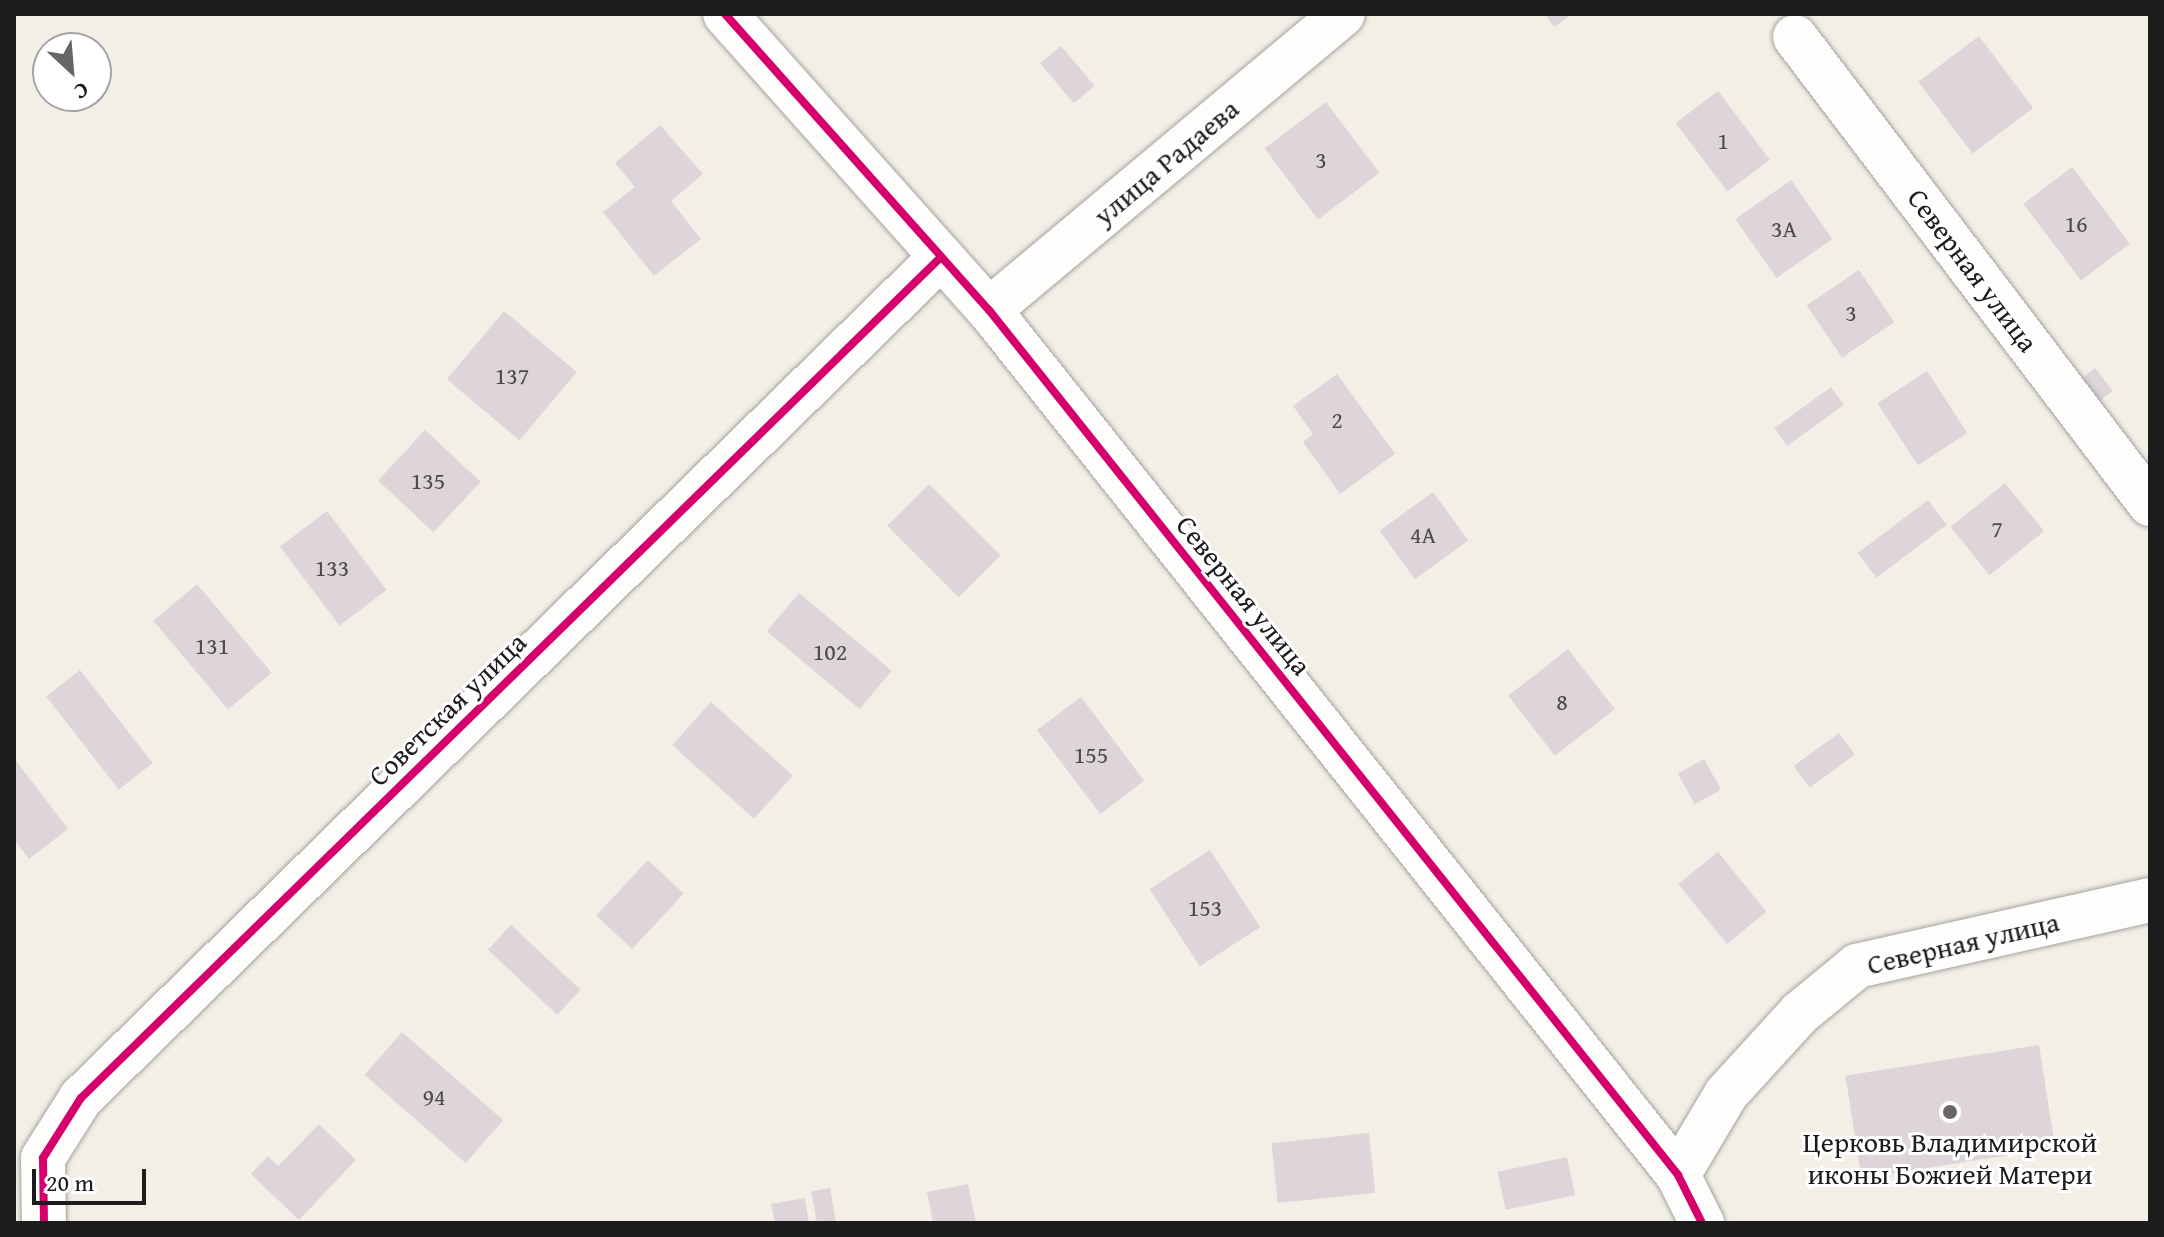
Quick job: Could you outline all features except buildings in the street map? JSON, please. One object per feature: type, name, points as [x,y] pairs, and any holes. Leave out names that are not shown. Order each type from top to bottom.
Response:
[{"type":"street","name":"Северная улица","points":[[725,14],[989,310],[1678,1175],[1702,1223]]},
{"type":"street","name":"улица Радаева","points":[[989,310],[1343,14]]},
{"type":"street","name":"Северная улица","points":[[1795,37],[2150,504]]},
{"type":"street","name":"Советская улица","points":[[44,1223],[43,1158],[81,1098],[941,257]]},
{"type":"street","name":"Северная улица","points":[[1678,1175],[1726,1094],[1800,1013],[1857,966],[2150,900]]},
{"type":"cycle path","points":[[725,14],[989,310],[1678,1175],[1702,1223]]},
{"type":"cycle path","points":[[44,1223],[43,1158],[81,1098],[941,257]]},
{"type":"place","name":"Церковь Владимирской иконы Божией Матери","points":[[1950,1112]]}]
